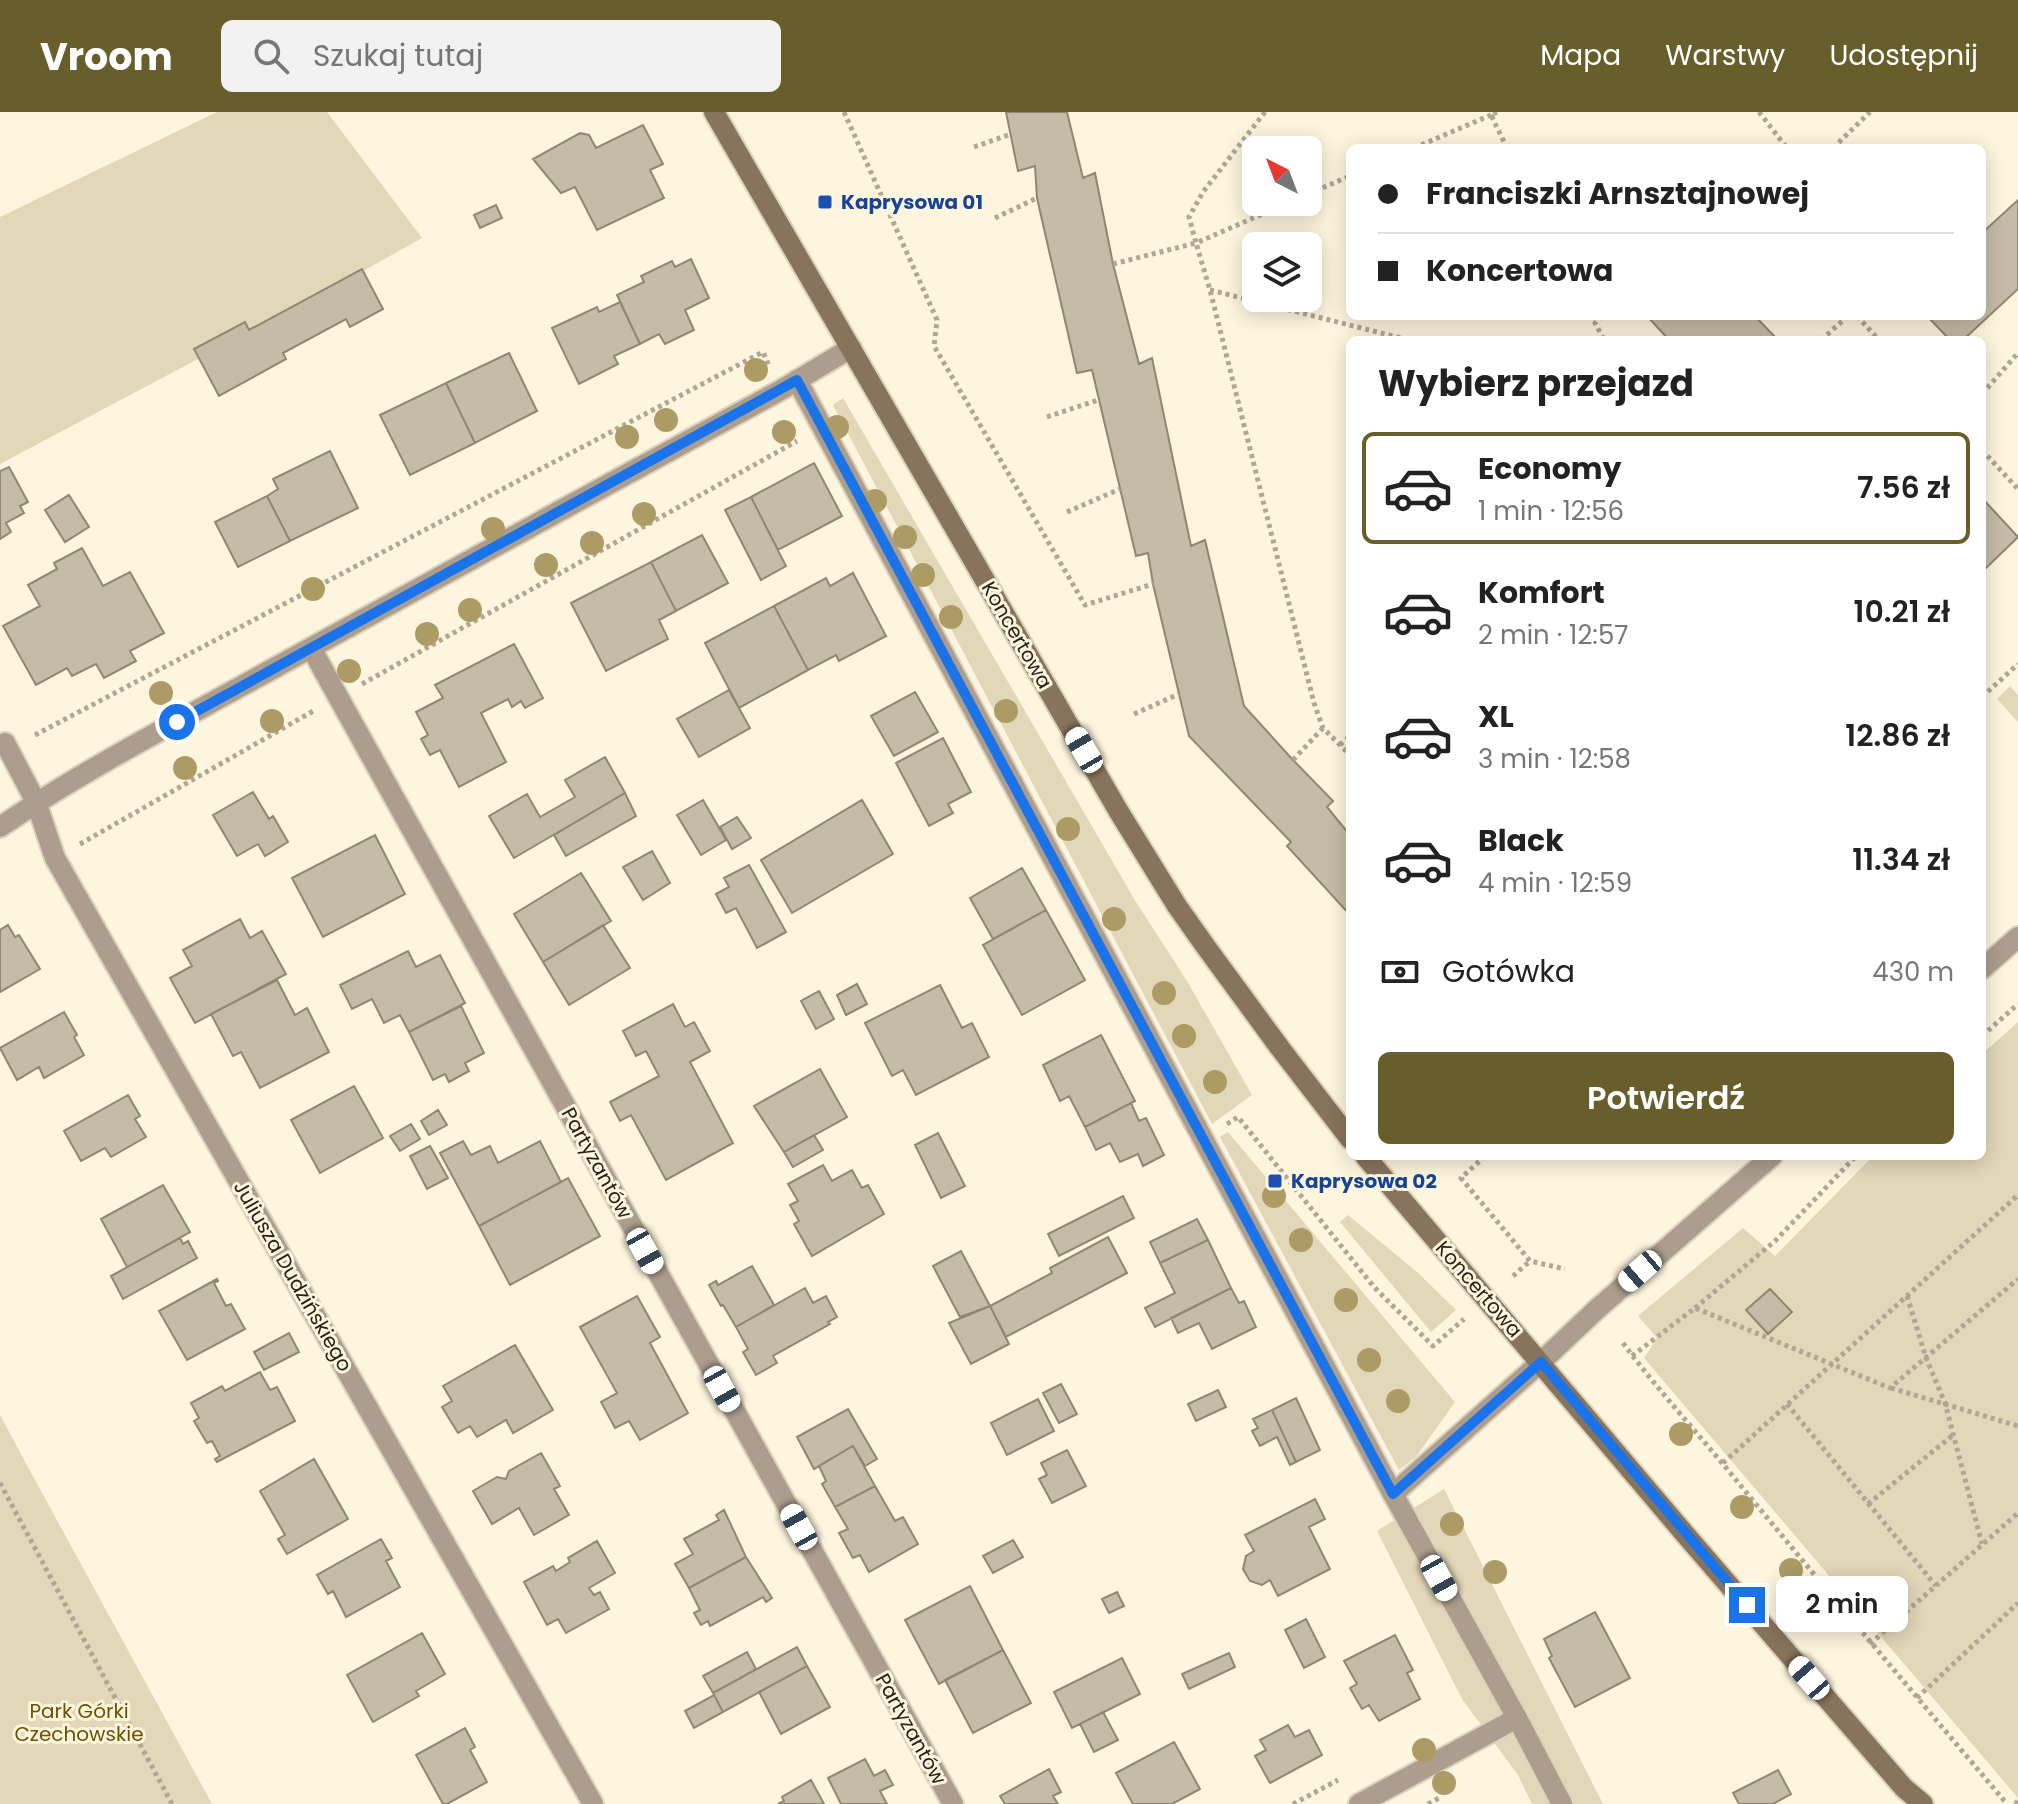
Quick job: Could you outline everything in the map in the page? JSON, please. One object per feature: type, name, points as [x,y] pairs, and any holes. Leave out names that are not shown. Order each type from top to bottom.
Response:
[{"type":"street","name":"Koncertowa","points":[[714,112],[1119,812],[1177,906],[1245,1002],[1346,1134]]},
{"type":"street","points":[[0,827],[36,802],[851,348]]},
{"type":"street","points":[[797,380],[1562,1804]]},
{"type":"street","name":"Partyzantów","points":[[311,648],[953,1804]]},
{"type":"street","name":"Juliusza Dudzińskiego","points":[[7,746],[36,802],[55,858],[593,1804]]},
{"type":"street","points":[[1986,965],[2018,937]]},
{"type":"street","name":"Koncertowa","points":[[1368,1160],[1909,1796],[1923,1804]]},
{"type":"street","points":[[1393,1494],[1767,1160]]},
{"type":"street","points":[[1359,1804],[1517,1718]]},
{"type":"path","points":[[844,112],[937,320],[934,346],[1085,605],[1153,584]]},
{"type":"path","points":[[1265,112],[1203,192],[1189,217],[1314,703],[1323,728],[1346,751]]},
{"type":"path","points":[[1759,112],[1784,144]]},
{"type":"path","points":[[1837,144],[1870,112]]},
{"type":"path","points":[[1423,144],[1493,113],[1505,144]]},
{"type":"path","points":[[974,147],[1011,134]]},
{"type":"path","points":[[1322,188],[1346,178]]},
{"type":"path","points":[[995,218],[1037,198]]},
{"type":"path","points":[[1113,264],[1196,243],[1258,216]]},
{"type":"path","points":[[1210,290],[1393,336]]},
{"type":"path","points":[[1593,320],[1602,336]]},
{"type":"path","points":[[1595,323],[1598,320]]},
{"type":"path","points":[[1826,336],[1844,320]]},
{"type":"path","points":[[1861,320],[1875,336]]},
{"type":"path","points":[[7,746],[763,352]]},
{"type":"path","points":[[1986,389],[2018,353]]},
{"type":"path","points":[[1047,417],[1098,400]]},
{"type":"path","points":[[55,858],[823,427]]},
{"type":"path","points":[[1986,454],[2018,489]]},
{"type":"path","points":[[1067,512],[1120,489]]},
{"type":"path","points":[[1986,693],[2018,664]]},
{"type":"path","points":[[1134,714],[1179,694]]},
{"type":"path","points":[[1293,760],[1323,728]]},
{"type":"path","points":[[1340,745],[1346,740]]},
{"type":"path","points":[[1986,1032],[2018,1004]]},
{"type":"path","points":[[1203,1137],[1238,1117],[1374,1287],[1433,1346],[1464,1319]]},
{"type":"path","points":[[1481,1160],[1461,1178],[1530,1261],[1565,1269]]},
{"type":"path","points":[[1632,1356],[1775,1241],[1852,1160]]},
{"type":"path","points":[[1723,1463],[2018,1195]]},
{"type":"path","points":[[2012,1201],[2018,1210]]},
{"type":"path","points":[[1513,1276],[1530,1261]]},
{"type":"path","points":[[1890,1388],[2018,1279]]},
{"type":"path","points":[[1907,1296],[1926,1358],[1945,1403],[1982,1544]]},
{"type":"path","points":[[1695,1308],[1890,1388],[2018,1426]]},
{"type":"path","points":[[1623,1343],[1870,1644],[2007,1804]]},
{"type":"path","points":[[1787,1404],[1936,1586]]},
{"type":"path","points":[[1868,1504],[1953,1435]]},
{"type":"path","points":[[0,1483],[172,1804]]},
{"type":"path","points":[[1870,1644],[2018,1513]]},
{"type":"path","points":[[1917,1698],[2018,1603]]},
{"type":"green space","points":[[217,112],[327,112],[422,238],[0,464],[0,217]]},
{"type":"green space","points":[[843,398],[1252,1095],[1212,1124],[833,405]]},
{"type":"green space","points":[[2010,686],[2018,695],[2018,722],[1997,699]]},
{"type":"green space","points":[[2018,1022],[2018,1798],[1644,1358],[1657,1338],[1638,1316],[1743,1228],[1775,1256],[1869,1160],[1986,1160],[1986,1050]]},
{"type":"green space","points":[[1228,1132],[1455,1402],[1416,1457],[1399,1470],[1220,1137]]},
{"type":"green space","points":[[1348,1215],[1417,1272],[1456,1310],[1431,1332],[1340,1222]]},
{"type":"green space","name":"Park Górki Czechowskie","points":[[0,1415],[29,1469],[212,1804],[0,1804]]},
{"type":"green space","points":[[1444,1489],[1603,1804],[1532,1804],[1518,1775],[1462,1699],[1377,1531]]},
{"type":"building","points":[[1006,112],[1067,112],[1083,178],[1095,173],[1113,264],[1139,364],[1152,358],[1191,546],[1205,540],[1244,706],[1333,801],[1327,807],[1346,830],[1346,911],[1287,846],[1291,842],[1189,736],[1148,553],[1136,556],[1092,370],[1077,373],[1037,198],[1035,166],[1018,171]]},
{"type":"building","points":[[643,125],[663,164],[650,170],[664,198],[597,230],[575,187],[561,193],[533,159],[580,133],[589,135],[596,148]]},
{"type":"building","points":[[2018,200],[2018,289],[1986,319],[1986,229]]},
{"type":"building","points":[[496,205],[502,218],[480,228],[474,215]]},
{"type":"building","points":[[691,259],[709,298],[685,310],[694,330],[665,344],[659,334],[640,344],[617,295],[644,282],[641,276],[672,261],[675,267]]},
{"type":"building","points":[[362,269],[383,309],[350,327],[346,319],[283,353],[286,359],[219,396],[194,349],[245,322],[249,330]]},
{"type":"building","points":[[620,302],[640,344],[614,356],[618,364],[579,384],[552,328],[597,307],[599,312]]},
{"type":"building","points":[[1651,320],[1759,320],[1774,336],[1665,336]]},
{"type":"building","points":[[1931,320],[1985,320],[1967,336],[1946,336]]},
{"type":"building","points":[[509,353],[537,411],[475,443],[446,383]]},
{"type":"building","points":[[446,383],[475,443],[410,475],[380,415]]},
{"type":"building","points":[[330,451],[358,508],[290,541],[267,496],[278,489],[273,479]]},
{"type":"building","points":[[814,463],[842,516],[778,550],[751,497]]},
{"type":"building","points":[[9,467],[28,502],[20,506],[24,513],[6,523],[11,532],[0,539],[0,471]]},
{"type":"building","points":[[69,495],[89,527],[65,542],[45,510]]},
{"type":"building","points":[[267,496],[290,541],[238,567],[215,522]]},
{"type":"building","points":[[751,497],[786,566],[761,580],[725,510]]},
{"type":"building","points":[[1986,502],[2018,537],[1986,568]]},
{"type":"building","points":[[702,535],[728,583],[676,611],[651,562]]},
{"type":"building","points":[[82,548],[103,586],[130,572],[164,633],[130,651],[136,661],[104,678],[96,664],[72,676],[67,668],[36,685],[3,626],[40,606],[28,585],[57,569],[54,563]]},
{"type":"building","points":[[651,562],[676,611],[659,620],[668,639],[606,671],[571,603]]},
{"type":"building","points":[[853,573],[886,636],[839,661],[836,655],[808,670],[774,606],[826,578],[830,586]]},
{"type":"building","points":[[774,606],[808,670],[739,708],[705,643]]},
{"type":"building","points":[[514,644],[543,698],[525,708],[521,701],[512,707],[508,699],[481,713],[506,762],[459,787],[440,750],[430,755],[421,739],[428,735],[416,712],[443,698],[435,685]]},
{"type":"building","points":[[729,690],[750,728],[699,757],[677,719]]},
{"type":"building","points":[[915,692],[938,732],[894,756],[871,716]]},
{"type":"building","points":[[943,738],[971,792],[948,804],[953,813],[929,826],[896,763]]},
{"type":"building","points":[[605,757],[625,793],[514,858],[489,816],[527,794],[540,817],[575,797],[565,780]]},
{"type":"building","points":[[253,792],[269,819],[273,816],[288,842],[265,856],[258,844],[237,856],[213,815]]},
{"type":"building","points":[[625,793],[636,816],[566,856],[554,835]]},
{"type":"building","points":[[703,800],[726,840],[701,855],[677,815]]},
{"type":"building","points":[[862,800],[893,854],[792,913],[761,860]]},
{"type":"building","points":[[737,817],[751,838],[732,849],[720,827]]},
{"type":"building","points":[[375,835],[405,894],[323,937],[292,878]]},
{"type":"building","points":[[652,851],[670,883],[643,900],[623,867]]},
{"type":"building","points":[[749,865],[786,932],[757,948],[736,908],[726,913],[716,894],[729,887],[724,878]]},
{"type":"building","points":[[1022,868],[1046,910],[993,939],[970,898]]},
{"type":"building","points":[[581,873],[611,921],[543,962],[514,914]]},
{"type":"building","points":[[1046,910],[1085,980],[1022,1015],[983,945]]},
{"type":"building","points":[[240,919],[250,938],[262,931],[286,974],[195,1023],[170,978],[192,966],[183,950]]},
{"type":"building","points":[[8,925],[15,937],[19,935],[40,969],[0,992],[0,930]]},
{"type":"building","points":[[603,925],[630,968],[569,1005],[543,962]]},
{"type":"building","points":[[408,951],[416,967],[440,955],[465,1003],[409,1032],[400,1015],[384,1023],[372,999],[352,1009],[340,985]]},
{"type":"building","points":[[277,980],[295,1015],[307,1008],[329,1052],[260,1088],[241,1052],[233,1056],[211,1014]]},
{"type":"building","points":[[857,984],[867,1004],[846,1015],[837,995]]},
{"type":"building","points":[[940,985],[962,1028],[972,1023],[989,1057],[916,1095],[903,1070],[892,1076],[865,1023]]},
{"type":"building","points":[[819,991],[834,1019],[816,1029],[801,1001]]},
{"type":"building","points":[[673,1004],[685,1027],[694,1022],[710,1051],[690,1062],[733,1143],[666,1180],[631,1115],[620,1121],[610,1102],[659,1076],[646,1051],[636,1056],[623,1031]]},
{"type":"building","points":[[461,1006],[484,1053],[465,1063],[469,1071],[449,1082],[445,1074],[433,1080],[409,1032]]},
{"type":"building","points":[[64,1012],[84,1055],[44,1078],[39,1067],[17,1080],[0,1048]]},
{"type":"building","points":[[1101,1035],[1135,1101],[1085,1127],[1069,1096],[1060,1101],[1043,1065]]},
{"type":"building","points":[[820,1069],[847,1117],[784,1152],[754,1106]]},
{"type":"building","points":[[354,1086],[383,1138],[320,1173],[291,1120]]},
{"type":"building","points":[[128,1095],[140,1116],[135,1119],[146,1137],[111,1157],[105,1148],[81,1161],[64,1131]]},
{"type":"building","points":[[1131,1103],[1139,1121],[1146,1118],[1164,1155],[1143,1166],[1138,1154],[1120,1162],[1110,1143],[1096,1150],[1085,1127]]},
{"type":"building","points":[[438,1110],[447,1125],[429,1135],[421,1121]]},
{"type":"building","points":[[411,1124],[420,1139],[400,1151],[390,1136]]},
{"type":"building","points":[[938,1133],[965,1186],[941,1198],[915,1145]]},
{"type":"building","points":[[814,1135],[823,1150],[793,1167],[784,1152]]},
{"type":"building","points":[[463,1141],[471,1155],[490,1146],[498,1163],[540,1141],[561,1182],[479,1226],[440,1153]]},
{"type":"building","points":[[430,1146],[448,1178],[427,1189],[410,1156]]},
{"type":"building","points":[[823,1165],[832,1181],[852,1170],[862,1188],[868,1185],[884,1214],[812,1256],[794,1224],[799,1221],[790,1205],[798,1201],[788,1184]]},
{"type":"building","points":[[568,1178],[600,1236],[510,1285],[479,1226]]},
{"type":"building","points":[[163,1185],[190,1232],[127,1267],[101,1219]]},
{"type":"building","points":[[1123,1196],[1134,1218],[1059,1256],[1048,1234]]},
{"type":"building","points":[[1197,1219],[1208,1240],[1160,1263],[1150,1242]]},
{"type":"building","points":[[1108,1237],[1127,1273],[1006,1337],[990,1306],[1052,1273],[1050,1268]]},
{"type":"building","points":[[180,1238],[183,1244],[188,1241],[197,1258],[123,1299],[111,1276]]},
{"type":"building","points":[[1208,1240],[1231,1288],[1155,1327],[1145,1308],[1175,1293],[1160,1263]]},
{"type":"building","points":[[961,1251],[990,1306],[960,1317],[933,1266]]},
{"type":"building","points":[[752,1266],[774,1305],[736,1327],[709,1285],[716,1281],[718,1285]]},
{"type":"building","points":[[217,1279],[214,1283],[226,1306],[231,1304],[245,1329],[187,1360],[159,1311]]},
{"type":"building","points":[[805,1288],[813,1303],[826,1296],[837,1317],[773,1356],[777,1363],[756,1375],[743,1352],[748,1349],[736,1327]]},
{"type":"building","points":[[1231,1288],[1239,1303],[1244,1301],[1256,1327],[1212,1349],[1199,1323],[1178,1333],[1171,1318]]},
{"type":"building","points":[[1770,1289],[1792,1312],[1768,1334],[1746,1310]]},
{"type":"building","points":[[637,1296],[660,1337],[650,1343],[688,1413],[640,1440],[629,1421],[615,1428],[601,1402],[617,1393],[580,1327]]},
{"type":"building","points":[[990,1306],[1009,1344],[971,1364],[949,1323]]},
{"type":"building","points":[[289,1333],[299,1352],[264,1370],[254,1352]]},
{"type":"building","points":[[515,1345],[553,1410],[513,1433],[506,1420],[477,1437],[470,1426],[458,1433],[442,1407],[452,1401],[443,1386]]},
{"type":"building","points":[[260,1372],[270,1390],[277,1387],[295,1421],[217,1462],[215,1459],[220,1456],[212,1441],[207,1443],[194,1421],[199,1418],[191,1403],[222,1386],[225,1391]]},
{"type":"building","points":[[1061,1384],[1077,1414],[1059,1423],[1043,1393]]},
{"type":"building","points":[[1218,1390],[1226,1407],[1196,1421],[1188,1404]]},
{"type":"building","points":[[1296,1398],[1320,1450],[1296,1462],[1272,1410]]},
{"type":"building","points":[[1038,1399],[1054,1431],[1007,1455],[991,1423]]},
{"type":"building","points":[[848,1409],[877,1459],[865,1466],[853,1446],[814,1469],[797,1437]]},
{"type":"building","points":[[1272,1410],[1296,1462],[1290,1465],[1277,1437],[1260,1446],[1252,1431],[1258,1428],[1253,1419]]},
{"type":"building","points":[[853,1446],[875,1486],[835,1507],[822,1484],[826,1481],[819,1466]]},
{"type":"building","points":[[1067,1450],[1086,1486],[1052,1503],[1039,1479],[1047,1475],[1041,1463]]},
{"type":"building","points":[[541,1453],[560,1486],[554,1489],[569,1515],[534,1535],[519,1508],[492,1524],[473,1491],[497,1477],[506,1479],[509,1471]]},
{"type":"building","points":[[314,1459],[348,1519],[287,1554],[278,1539],[285,1535],[260,1491]]},
{"type":"building","points":[[875,1486],[895,1521],[903,1517],[918,1544],[869,1572],[860,1555],[853,1558],[839,1533],[848,1529],[835,1507]]},
{"type":"building","points":[[1315,1499],[1325,1519],[1309,1527],[1330,1569],[1278,1596],[1270,1580],[1262,1585],[1250,1581],[1243,1569],[1246,1556],[1254,1551],[1245,1535]]},
{"type":"building","points":[[724,1510],[746,1557],[689,1588],[675,1564],[693,1554],[684,1539],[719,1520],[716,1515]]},
{"type":"building","points":[[381,1539],[392,1558],[386,1561],[400,1587],[346,1617],[333,1591],[328,1594],[317,1575]]},
{"type":"building","points":[[1013,1540],[1023,1557],[993,1573],[983,1556]]},
{"type":"building","points":[[597,1541],[615,1573],[589,1588],[594,1595],[600,1592],[609,1609],[566,1633],[558,1619],[547,1625],[524,1582],[553,1566],[556,1571],[570,1562],[568,1558]]},
{"type":"building","points":[[746,1557],[772,1598],[766,1602],[763,1597],[710,1626],[708,1621],[701,1625],[694,1613],[700,1610],[689,1588]]},
{"type":"building","points":[[970,1586],[1003,1650],[939,1684],[905,1620]]},
{"type":"building","points":[[1117,1592],[1124,1606],[1109,1613],[1102,1599]]},
{"type":"building","points":[[1595,1612],[1630,1678],[1575,1707],[1549,1658],[1552,1656],[1544,1639]]},
{"type":"building","points":[[1306,1619],[1325,1657],[1304,1668],[1285,1630]]},
{"type":"building","points":[[422,1633],[445,1674],[416,1691],[419,1696],[373,1722],[347,1675]]},
{"type":"building","points":[[1395,1635],[1413,1670],[1407,1673],[1420,1699],[1379,1721],[1369,1705],[1362,1709],[1350,1688],[1357,1684],[1344,1661]]},
{"type":"building","points":[[797,1647],[807,1666],[723,1712],[713,1693]]},
{"type":"building","points":[[1003,1650],[1031,1703],[973,1733],[945,1680]]},
{"type":"building","points":[[747,1652],[756,1669],[713,1693],[703,1676]]},
{"type":"building","points":[[1229,1653],[1235,1667],[1189,1689],[1182,1674]]},
{"type":"building","points":[[1122,1658],[1140,1694],[1072,1728],[1054,1692]]},
{"type":"building","points":[[807,1666],[830,1707],[781,1734],[759,1692]]},
{"type":"building","points":[[714,1695],[723,1712],[694,1728],[685,1711]]},
{"type":"building","points":[[1103,1712],[1118,1740],[1094,1752],[1080,1724]]},
{"type":"building","points":[[1288,1725],[1295,1737],[1309,1730],[1322,1755],[1270,1783],[1255,1756],[1266,1750],[1260,1740]]},
{"type":"building","points":[[465,1728],[475,1747],[470,1750],[487,1782],[443,1804],[416,1755]]},
{"type":"building","points":[[1174,1742],[1200,1789],[1172,1804],[1133,1804],[1116,1773]]},
{"type":"building","points":[[865,1759],[874,1776],[885,1770],[893,1785],[880,1791],[887,1804],[841,1804],[828,1778]]},
{"type":"building","points":[[1049,1769],[1061,1792],[1053,1796],[1058,1804],[1005,1804],[1000,1796]]},
{"type":"building","points":[[1778,1770],[1791,1794],[1773,1804],[1739,1804],[1733,1793]]},
{"type":"building","points":[[811,1780],[824,1804],[778,1804],[784,1801],[782,1797]]},
{"type":"place","name":"Kaprysowa 01","points":[[825,202]]},
{"type":"place","name":"Kaprysowa 02","points":[[1275,1181]]},
{"type":"route","points":[[177,722],[797,380],[1393,1494],[1541,1362],[1747,1605]]}]
